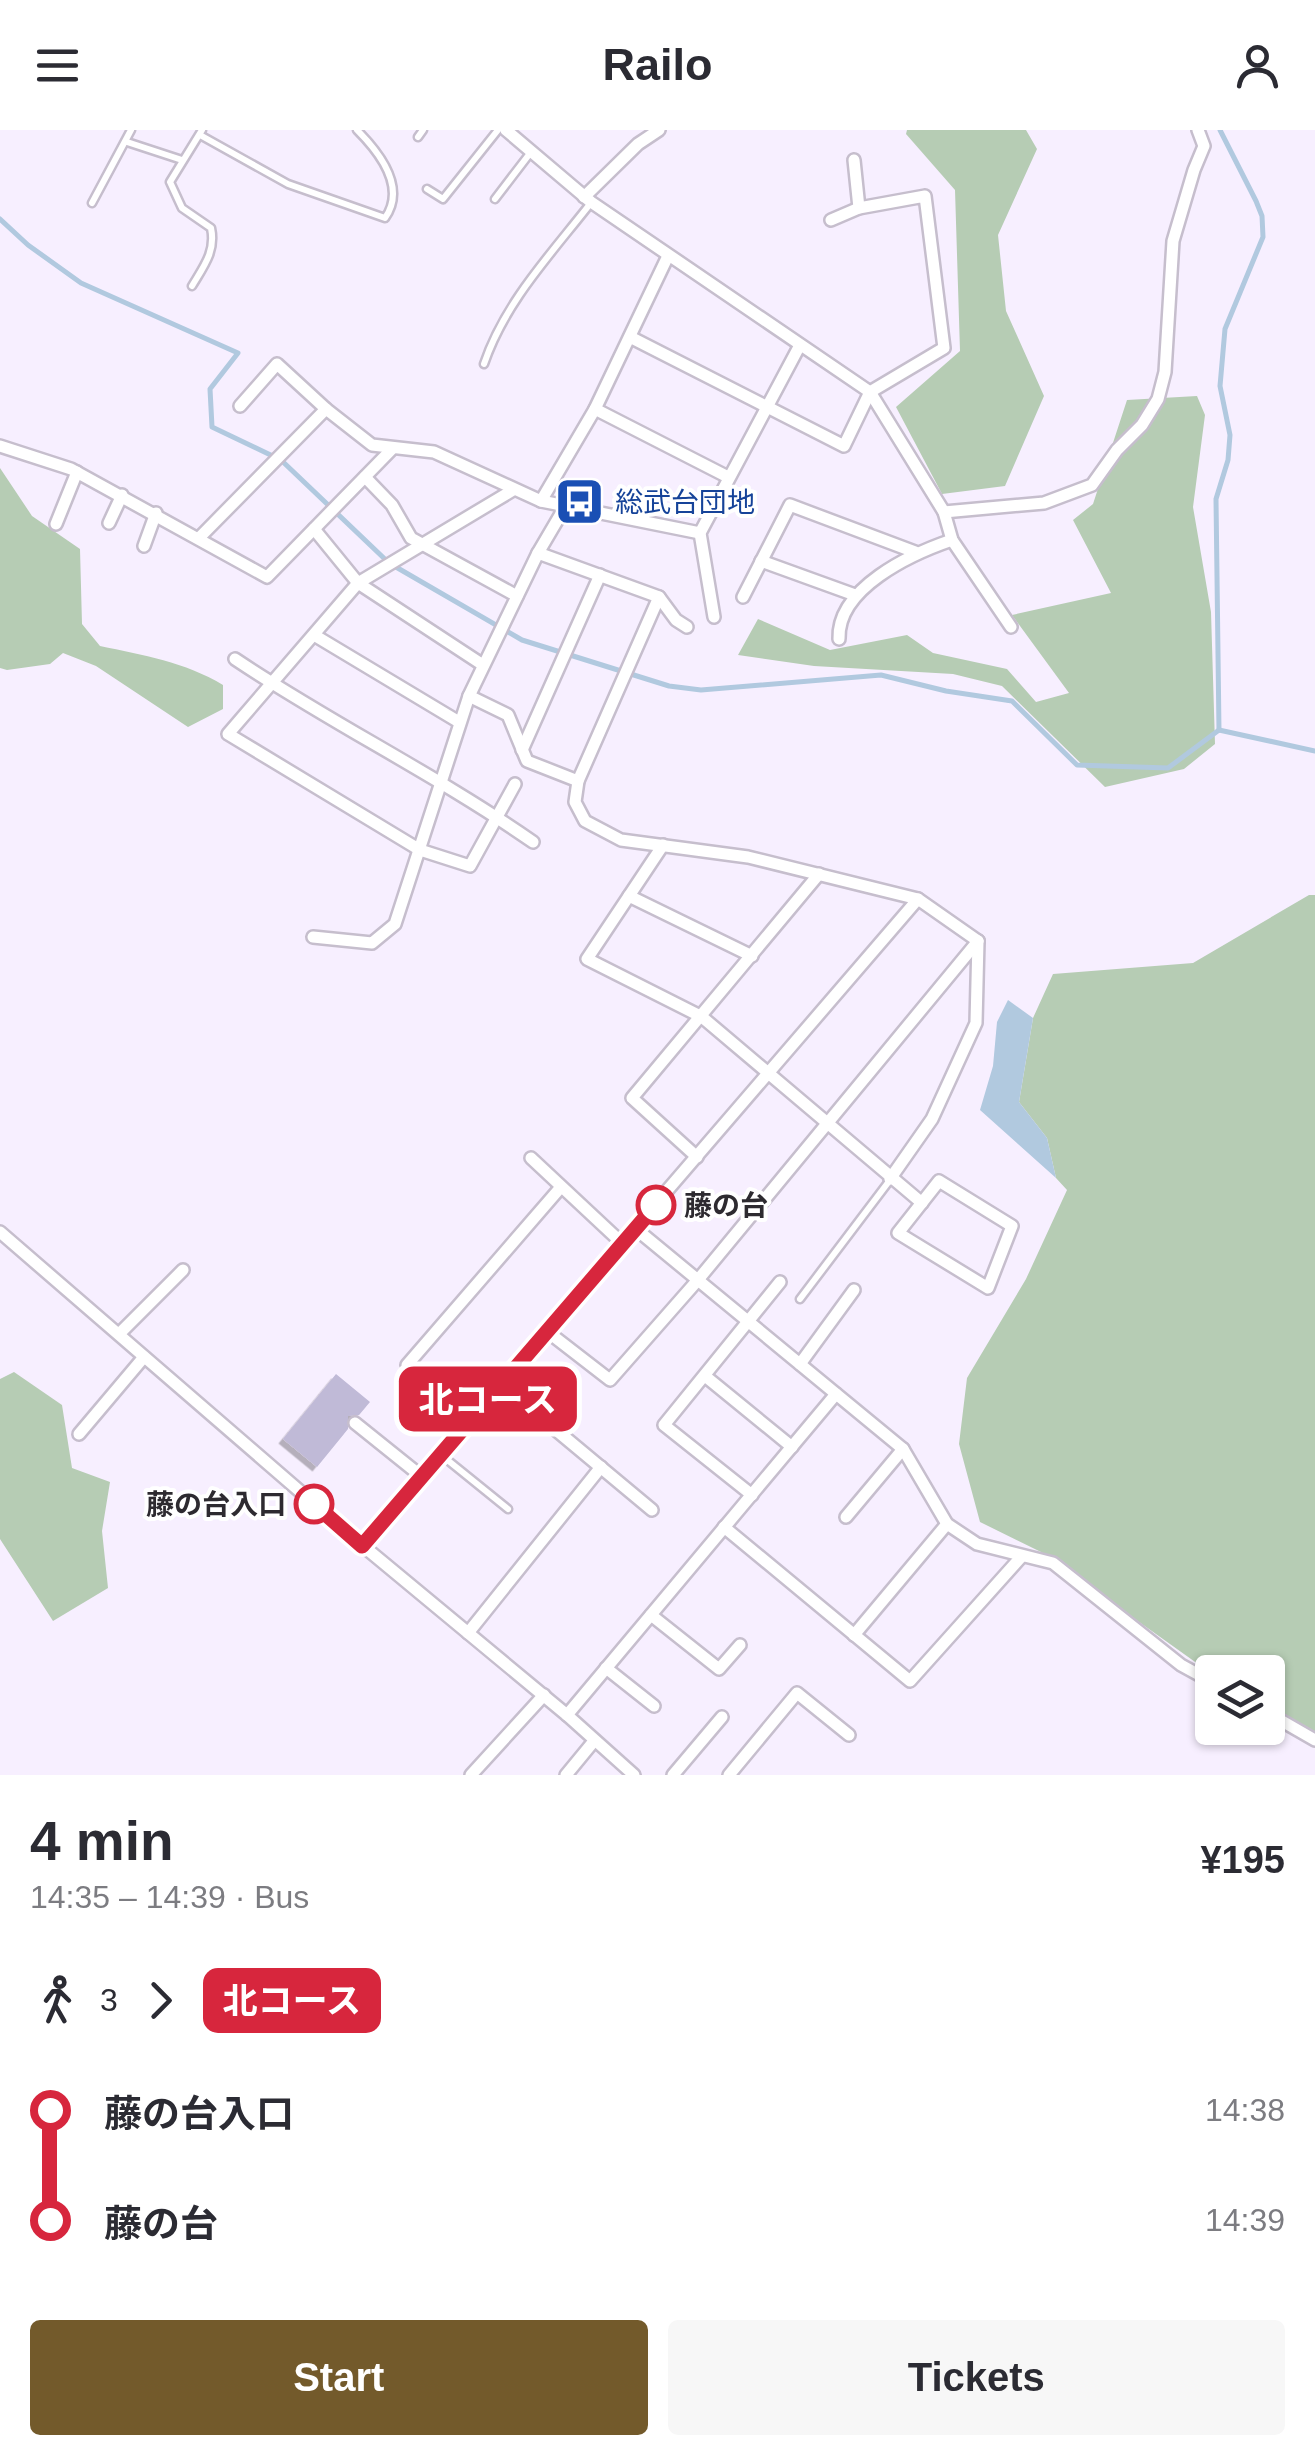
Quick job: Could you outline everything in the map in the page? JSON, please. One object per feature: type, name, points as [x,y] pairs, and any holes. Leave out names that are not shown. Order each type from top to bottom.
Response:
[{"type":"street","points":[[506,130],[587,200],[870,392],[944,512],[952,540],[1010,627]]},
{"type":"street","points":[[587,200],[638,144],[659,130]]},
{"type":"street","points":[[944,512],[1044,503],[1092,486],[1117,450],[1142,425],[1158,399],[1165,372],[1173,242],[1204,146],[1198,130]]},
{"type":"street","points":[[854,160],[859,208]]},
{"type":"street","points":[[630,337],[844,446],[870,392],[944,348],[925,196],[859,208],[830,220]]},
{"type":"street","points":[[541,501],[595,409],[668,256]]},
{"type":"street","points":[[714,617],[700,534],[800,345]]},
{"type":"street","points":[[240,406],[276,364],[372,445],[434,452],[541,501],[700,534]]},
{"type":"street","points":[[595,409],[728,477]]},
{"type":"street","points":[[199,538],[326,410]]},
{"type":"street","points":[[0,446],[77,472],[267,577],[392,449]]},
{"type":"street","points":[[56,524],[77,472]]},
{"type":"street","points":[[365,477],[392,505],[411,538],[517,596]]},
{"type":"street","points":[[513,490],[358,583],[228,734],[420,850],[470,866],[516,784]]},
{"type":"street","points":[[109,524],[122,495]]},
{"type":"street","points":[[743,596],[790,504],[914,552]]},
{"type":"street","points":[[313,938],[372,944],[395,924],[468,696],[564,506]]},
{"type":"street","points":[[144,546],[156,513]]},
{"type":"street","points":[[314,530],[358,583],[483,664]]},
{"type":"street","points":[[839,638],[838,627],[854,595],[914,552],[952,540]]},
{"type":"street","points":[[538,553],[659,597],[676,620],[687,627]]},
{"type":"street","points":[[761,561],[854,595]]},
{"type":"street","points":[[522,750],[600,575]]},
{"type":"street","points":[[659,597],[578,780],[575,802],[586,821],[621,840],[748,857],[918,898],[978,941]]},
{"type":"street","points":[[314,635],[459,722]]},
{"type":"street","points":[[236,658],[270,682],[441,781],[533,842]]},
{"type":"street","points":[[468,696],[508,715],[527,762],[578,780]]},
{"type":"street","points":[[664,845],[587,959],[702,1018],[922,1202]]},
{"type":"street","points":[[697,1157],[632,1098],[819,874]]},
{"type":"street","points":[[630,896],[752,956]]},
{"type":"street","points":[[362,1546],[918,898]]},
{"type":"street","points":[[548,1332],[610,1380],[697,1281],[978,941]]},
{"type":"street","points":[[890,1179],[932,1119],[976,1023],[978,941]]},
{"type":"street","points":[[531,1158],[624,1244]]},
{"type":"street","points":[[939,1181],[1012,1226],[988,1288],[898,1233],[922,1202],[939,1181]]},
{"type":"street","points":[[469,1420],[407,1365],[562,1187]]},
{"type":"street","points":[[636,1229],[904,1449],[947,1524],[977,1544],[1053,1563],[1195,1672]]},
{"type":"street","points":[[0,1232],[362,1546],[634,1775]]},
{"type":"street","points":[[119,1334],[182,1270]]},
{"type":"street","points":[[752,1495],[664,1426],[780,1282]]},
{"type":"street","points":[[800,1364],[854,1290]]},
{"type":"street","points":[[79,1434],[144,1357]]},
{"type":"street","points":[[704,1376],[792,1447]]},
{"type":"street","points":[[502,1385],[652,1510]]},
{"type":"street","points":[[567,1715],[836,1394]]},
{"type":"street","points":[[355,1423],[421,1476]]},
{"type":"street","points":[[846,1516],[904,1449]]},
{"type":"street","points":[[468,1633],[601,1467]]},
{"type":"street","points":[[854,1634],[947,1524]]},
{"type":"street","points":[[724,1528],[910,1682],[1022,1556]]},
{"type":"street","points":[[650,1615],[719,1669],[740,1645]]},
{"type":"street","points":[[606,1668],[654,1706]]},
{"type":"street","points":[[729,1775],[797,1693],[849,1735]]},
{"type":"street","points":[[470,1775],[544,1696]]},
{"type":"street","points":[[673,1775],[722,1717]]},
{"type":"street","points":[[1285,1723],[1315,1740]]},
{"type":"street","points":[[566,1775],[594,1741]]},
{"type":"lane","points":[[92,203],[131,130]]},
{"type":"lane","points":[[192,286],[213,250],[213,237],[211,228],[182,208],[170,182],[201,132],[288,184],[385,218],[394,196],[380,152],[357,130]]},
{"type":"lane","points":[[427,189],[443,200],[498,130]]},
{"type":"lane","points":[[127,142],[182,160]]},
{"type":"lane","points":[[495,199],[532,151]]},
{"type":"lane","points":[[484,364],[495,331],[587,200]]},
{"type":"lane","points":[[800,1299],[890,1179]]},
{"type":"lane","points":[[440,1454],[508,1510]]},
{"type":"green space","points":[[907,130],[1026,130],[1037,149],[998,235],[1006,311],[1044,396],[1005,486],[942,494],[896,407],[960,351],[955,190],[906,134]]},
{"type":"green space","points":[[1197,396],[1205,415],[1193,507],[1211,612],[1215,744],[1184,769],[1105,787],[1002,686],[953,674],[814,666],[738,655],[758,619],[830,650],[907,635],[933,653],[1007,669],[1036,702],[1069,693],[1012,615],[1111,593],[1073,520],[1093,504],[1127,400]]},
{"type":"green space","points":[[0,468],[32,516],[80,549],[82,624],[100,646],[163,660],[209,677],[223,685],[223,709],[188,727],[96,666],[63,653],[50,664],[0,668]]},
{"type":"green space","points":[[1315,895],[1315,1734],[1285,1716],[1285,1655],[1195,1655],[1195,1662],[1041,1552],[980,1522],[959,1444],[967,1378],[1026,1279],[1067,1190],[1056,1178],[1047,1138],[1019,1102],[1033,1018],[1053,974],[1193,963]]},
{"type":"green space","points":[[14,1372],[62,1405],[72,1468],[110,1482],[102,1531],[108,1588],[53,1621],[0,1539],[0,1379]]},
{"type":"water","points":[[1008,1000],[1033,1018],[1019,1102],[1047,1138],[1056,1178],[980,1110],[993,1066],[997,1022]]},
{"type":"building","points":[[336,1374],[370,1402],[359,1415],[348,1416],[348,1429],[317,1467],[283,1439]]},
{"type":"waterway","points":[[1219,730],[1216,499],[1228,460],[1230,435],[1220,386],[1225,329],[1263,237],[1262,216],[1256,201],[1220,130]]},
{"type":"waterway","points":[[0,219],[28,245],[81,283],[238,353],[210,389],[212,427],[281,460],[389,563],[522,640],[669,686],[701,690],[881,675],[946,691],[1012,701],[1077,765],[1168,768],[1219,730]]},
{"type":"waterway","points":[[1219,730],[1315,751]]},
{"type":"bus line","name":"北コース","points":[[314,1504],[362,1546],[656,1205]]},
{"type":"place","name":"総武台団地","points":[[580,502]]},
{"type":"place","name":"藤の台","points":[[656,1205]]},
{"type":"place","name":"藤の台入口","points":[[314,1504]]}]
